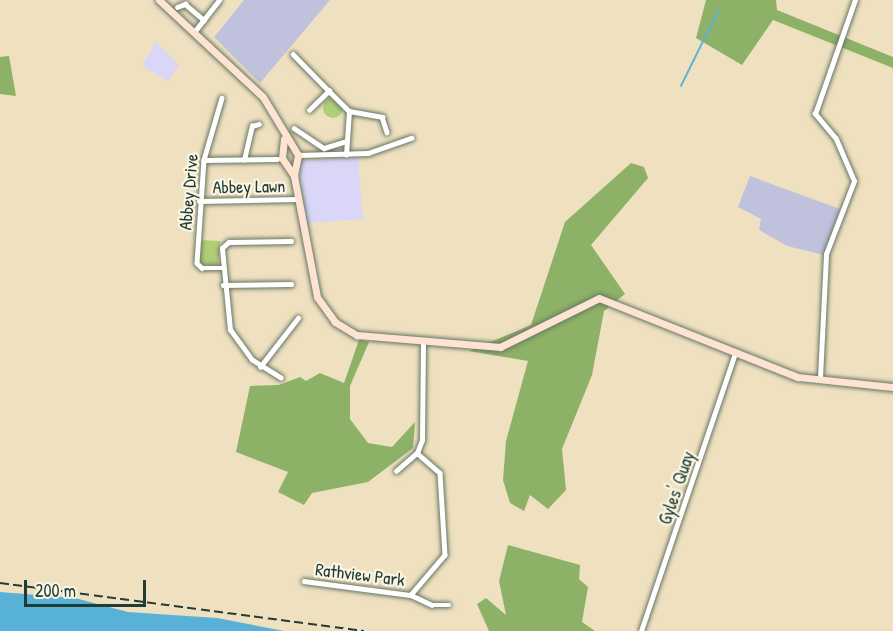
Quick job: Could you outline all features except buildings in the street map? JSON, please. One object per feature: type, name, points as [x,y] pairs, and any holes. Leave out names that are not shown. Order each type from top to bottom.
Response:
[{"type":"street","points":[[159,0],[255,87],[284,139],[287,150],[295,161],[294,176],[309,269],[317,297],[335,322],[357,335],[423,343],[500,347],[599,298],[798,377],[893,387]]},
{"type":"street","points":[[195,32],[219,0]]},
{"type":"street","points":[[820,378],[826,254],[854,181],[836,139],[815,114],[855,0]]},
{"type":"street","points":[[177,7],[185,4],[204,20]]},
{"type":"street","points":[[293,54],[349,112],[382,117],[387,132]]},
{"type":"street","points":[[309,110],[329,91]]},
{"type":"street","name":"Abbey Drive","points":[[222,98],[204,160],[198,266],[222,268]]},
{"type":"street","points":[[346,155],[344,136],[349,112]]},
{"type":"street","points":[[244,160],[252,126],[259,124]]},
{"type":"street","points":[[294,128],[301,135],[324,147],[345,142]]},
{"type":"street","points":[[296,141],[301,135]]},
{"type":"street","points":[[287,150],[282,158],[295,161],[309,156],[346,155],[411,138]]},
{"type":"street","points":[[204,160],[278,159]]},
{"type":"street","name":"Abbey Lawn","points":[[200,201],[298,199]]},
{"type":"street","points":[[281,378],[260,367],[230,330],[222,268],[226,243],[291,241]]},
{"type":"street","points":[[223,285],[291,284]]},
{"type":"street","points":[[260,367],[298,318]]},
{"type":"street","points":[[396,471],[417,453],[422,440],[423,343]]},
{"type":"street","name":"Gyles' Quay","points":[[641,631],[735,353]]},
{"type":"street","name":"Rathview Park","points":[[411,595],[445,555],[440,473],[417,453]]},
{"type":"street","name":"Rathview Park","points":[[304,581],[411,595],[432,605],[449,605]]},
{"type":"shaded area","points":[[244,0],[330,0],[260,83],[214,37]]},
{"type":"shaded area","points":[[156,42],[179,65],[168,81],[142,66]]},
{"type":"shaded area","points":[[358,157],[363,219],[305,223],[299,161]]},
{"type":"shaded area","points":[[750,176],[840,209],[824,255],[787,246],[759,230],[761,219],[738,207]]},
{"type":"green space","points":[[706,0],[776,0],[777,10],[893,57],[893,68],[773,20],[742,65],[696,38]]},
{"type":"green space","points":[[9,56],[16,96],[0,94],[0,57]]},
{"type":"green space","points":[[329,98],[337,98],[343,104],[343,112],[337,118],[329,118],[323,112],[323,104]]},
{"type":"green space","points":[[631,163],[644,167],[648,178],[591,245],[625,294],[604,311],[592,375],[562,449],[566,490],[548,509],[530,495],[524,511],[510,503],[503,480],[506,441],[528,361],[469,351],[531,325],[565,222]]},
{"type":"green space","points":[[200,240],[220,241],[218,266],[200,264]]},
{"type":"green space","points":[[359,340],[369,342],[350,386],[350,419],[368,443],[392,447],[415,422],[413,448],[368,482],[312,493],[304,505],[278,492],[288,472],[236,452],[250,386],[279,385],[300,377],[306,381],[320,373],[344,383]]},
{"type":"green space","points":[[508,545],[580,565],[579,579],[588,587],[582,622],[595,631],[489,631],[477,604],[486,598],[506,615],[499,581]]},
{"type":"water","points":[[0,592],[75,598],[128,612],[217,618],[284,631],[0,631]]},
{"type":"waterway","points":[[681,86],[718,11]]},
{"type":"railway","points":[[0,583],[364,631]]}]
